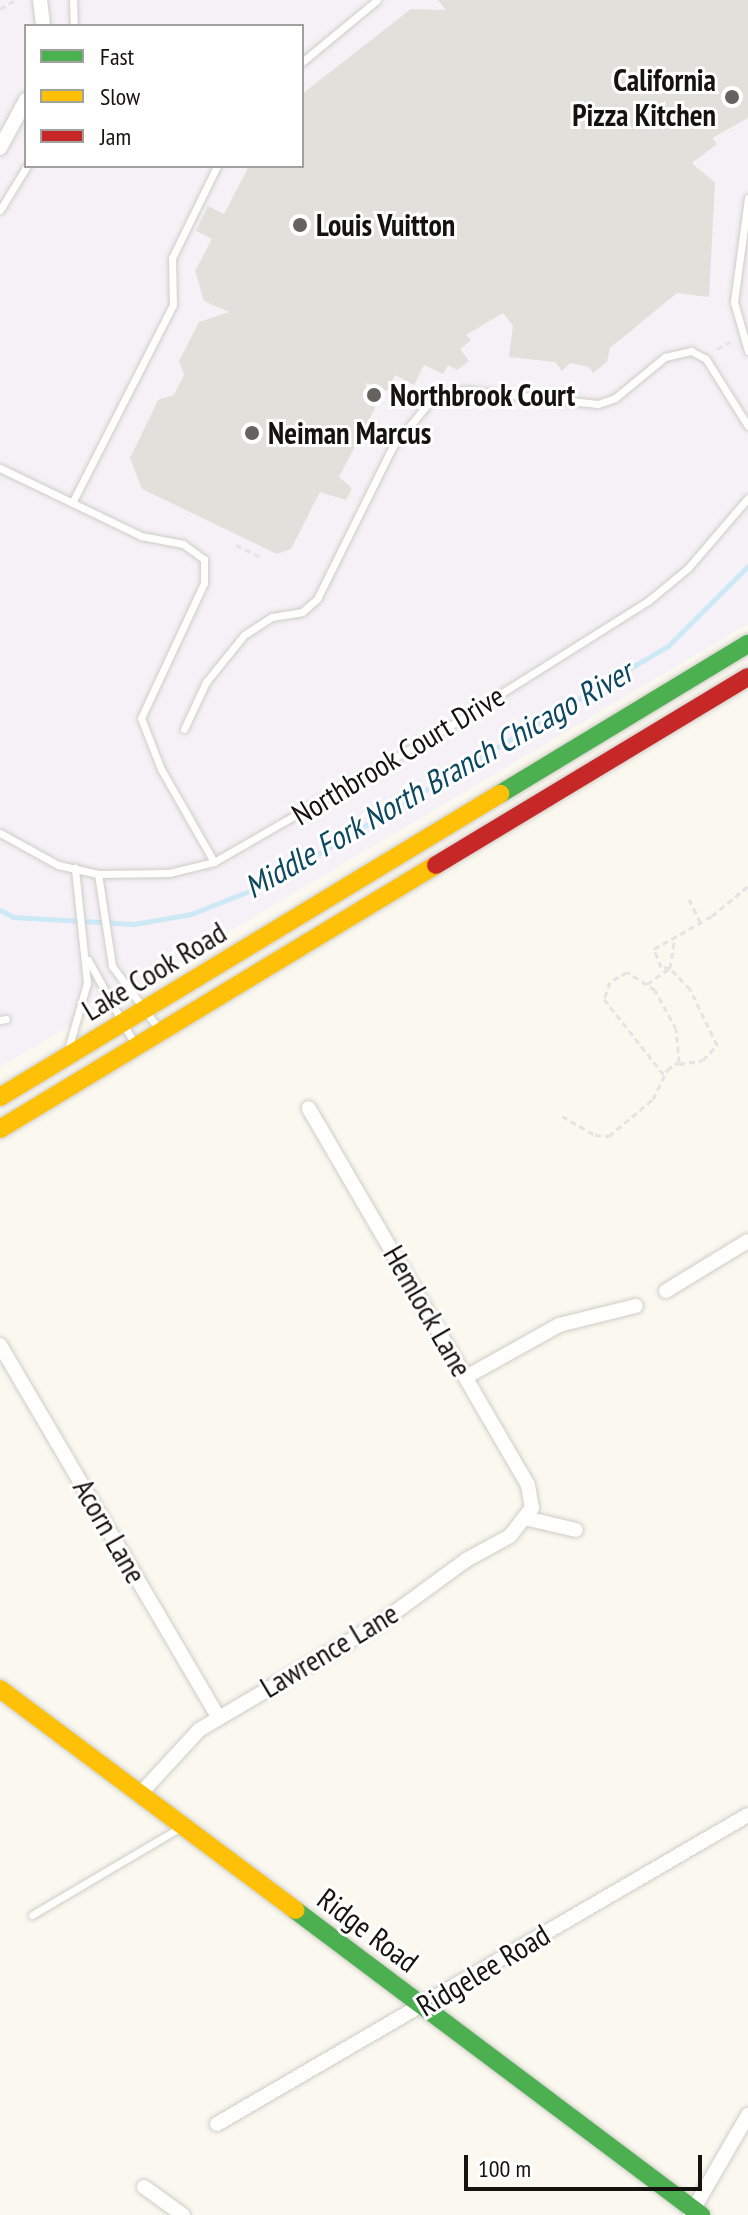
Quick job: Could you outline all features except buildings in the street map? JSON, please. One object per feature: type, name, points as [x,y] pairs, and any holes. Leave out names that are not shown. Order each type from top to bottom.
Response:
[{"type":"main road","name":"Lake Cook Road","points":[[0,1097],[748,644]]},
{"type":"main road","name":"Lake Cook Road","points":[[0,1129],[748,677]]},
{"type":"main road","name":"Ridge Road","points":[[0,1689],[695,2213]]},
{"type":"street","points":[[40,0],[43,24]]},
{"type":"street","points":[[0,148],[24,104]]},
{"type":"street","name":"Hemlock Lane","points":[[309,1108],[528,1485],[533,1496],[529,1519]]},
{"type":"street","points":[[666,1291],[748,1241]]},
{"type":"street","points":[[466,1377],[559,1325],[636,1306]]},
{"type":"street","name":"Acorn Lane","points":[[0,1345],[218,1717]]},
{"type":"street","points":[[529,1519],[576,1530]]},
{"type":"street","name":"Lawrence Lane","points":[[140,1794],[176,1752],[218,1717],[383,1621],[529,1519]]},
{"type":"street","name":"Ridgelee Road","points":[[217,2124],[748,1815]]},
{"type":"street","points":[[695,2213],[748,2115]]},
{"type":"street","points":[[144,2187],[183,2215]]},
{"type":"lane","points":[[73,0],[74,24]]},
{"type":"lane","points":[[304,60],[377,0]]},
{"type":"lane","points":[[0,210],[26,168]]},
{"type":"lane","points":[[72,503],[173,305],[172,258],[216,168]]},
{"type":"lane","points":[[748,198],[734,302],[748,351]]},
{"type":"lane","points":[[184,729],[206,682],[244,635],[272,617],[311,607],[393,446],[432,399],[465,390],[598,404],[615,398],[665,357],[691,351],[706,359],[748,426]]},
{"type":"lane","points":[[0,468],[141,536],[167,537],[183,544],[207,564],[204,583],[141,718],[161,769],[214,862]]},
{"type":"lane","name":"Northbrook Court Drive","points":[[0,833],[43,858],[98,874],[169,873],[214,862],[462,718],[648,601],[688,568],[748,498]]},
{"type":"lane","points":[[56,1063],[80,1020],[86,958],[75,868]]},
{"type":"lane","points":[[98,874],[108,955],[162,1033]]},
{"type":"lane","points":[[86,958],[137,1048]]},
{"type":"lane","points":[[32,1915],[182,1826]]},
{"type":"path","points":[[0,9],[15,0]]},
{"type":"path","points":[[717,349],[730,342]]},
{"type":"path","points":[[236,545],[261,557]]},
{"type":"path","points":[[676,1064],[703,1060],[717,1045],[690,989],[670,968],[657,963],[654,949],[700,922],[748,886]]},
{"type":"path","points":[[689,899],[700,922]]},
{"type":"path","points":[[647,984],[670,968],[675,937]]},
{"type":"path","points":[[562,1116],[595,1135],[609,1136],[653,1099],[664,1075],[676,1064],[680,1049],[676,1029],[647,984],[627,972],[610,982],[604,999],[664,1075]]},
{"type":"shaded area","name":"Northbrook Court","points":[[0,0],[748,0],[748,624],[0,1067]]},
{"type":"waterway","name":"Middle Fork North Branch Chicago River","points":[[0,910],[13,917],[134,924],[191,914],[267,884],[668,646],[748,566]]},
{"type":"traffic: fast","points":[[500,794],[748,644]]},
{"type":"traffic: fast","points":[[295,1910],[701,2215]]},
{"type":"traffic: slow","points":[[0,1097],[500,794]]},
{"type":"traffic: slow","points":[[0,1129],[436,865]]},
{"type":"traffic: slow","points":[[0,1689],[295,1910]]},
{"type":"traffic: jam","points":[[436,865],[748,677]]},
{"type":"place","name":"California Pizza Kitchen","points":[[732,97]]},
{"type":"place","name":"Louis Vuitton","points":[[300,225]]},
{"type":"place","name":"Northbrook Court","points":[[374,395]]},
{"type":"place","name":"Neiman Marcus","points":[[252,433]]}]
